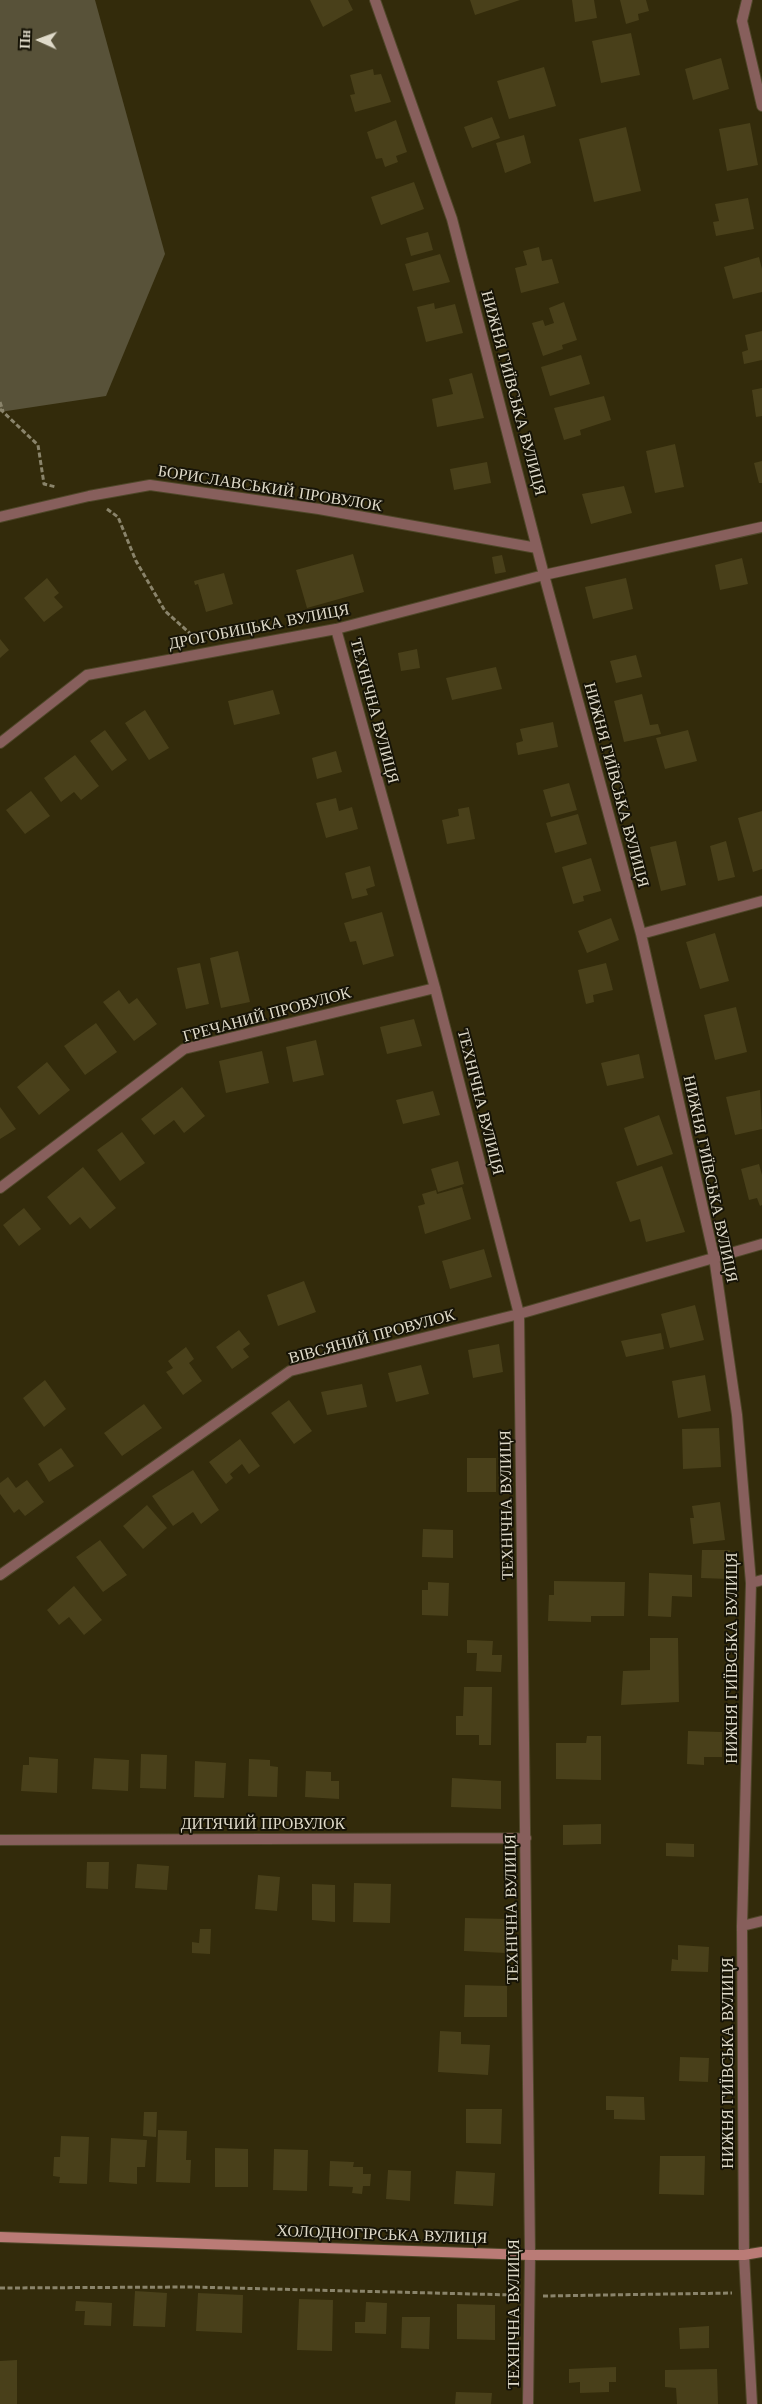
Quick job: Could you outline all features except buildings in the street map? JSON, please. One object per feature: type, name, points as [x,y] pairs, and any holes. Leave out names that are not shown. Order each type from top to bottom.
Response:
[{"type":"main road","name":"ХОЛОДНОГІРСЬКА ВУЛИЦЯ","points":[[0,2237],[530,2255],[744,2255],[762,2252]]},
{"type":"street","name":"НИЖНЯ ГИЇВСЬКА ВУЛИЦЯ","points":[[375,0],[452,219],[544,575],[641,934],[714,1257],[737,1415],[751,1583],[742,1926],[744,2255],[752,2404]]},
{"type":"street","points":[[746,0],[742,21],[762,106]]},
{"type":"street","name":"БОРИСЛАВСЬКИЙ ПРОВУЛОК","points":[[0,518],[89,496],[150,485],[318,509],[537,548]]},
{"type":"street","name":"ДРОГОБИЦЬКА ВУЛИЦЯ","points":[[0,743],[87,675],[336,629],[544,575],[762,527]]},
{"type":"street","name":"ТЕХНІЧНА ВУЛИЦЯ","points":[[336,629],[435,988],[519,1314],[530,2255],[528,2404]]},
{"type":"street","points":[[641,934],[762,901]]},
{"type":"street","name":"ГРЕЧАНИЙ ПРОВУЛОК","points":[[0,1188],[184,1049],[435,988]]},
{"type":"street","name":"ВІВСЯНИЙ ПРОВУЛОК","points":[[0,1575],[290,1371],[519,1314],[762,1244]]},
{"type":"street","points":[[751,1583],[762,1580]]},
{"type":"street","name":"ДИТЯЧИЙ ПРОВУЛОК","points":[[0,1840],[526,1838]]},
{"type":"street","points":[[742,1926],[762,1921]]},
{"type":"path","points":[[0,402],[4,412]]},
{"type":"path","points":[[0,408],[38,445],[44,484],[62,489]]},
{"type":"path","points":[[89,496],[118,517],[136,561],[165,612],[193,636],[201,639]]},
{"type":"path","points":[[0,2288],[190,2287],[530,2296],[746,2293]]},
{"type":"shaded area","points":[[0,0],[95,0],[165,254],[106,396],[0,412]]}]
